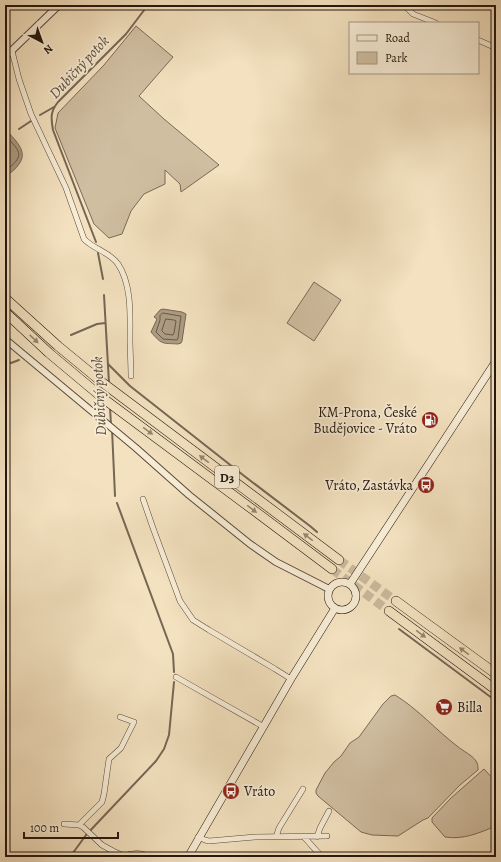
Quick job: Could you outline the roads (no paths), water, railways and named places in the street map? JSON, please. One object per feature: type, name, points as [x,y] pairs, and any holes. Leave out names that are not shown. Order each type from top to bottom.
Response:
[{"type":"highway","name":"D3","points":[[5,298],[103,384],[340,560]]},
{"type":"highway","name":"D3","points":[[5,312],[49,353],[104,399],[332,569]]},
{"type":"highway","points":[[396,601],[496,674]]},
{"type":"highway","points":[[389,611],[496,690]]},
{"type":"main road","points":[[350,584],[496,361]]},
{"type":"main road","points":[[346,582],[350,584],[354,587],[356,592],[353,605],[344,610],[335,608],[328,598],[329,590],[336,583],[346,582]]},
{"type":"main road","points":[[188,857],[291,679],[335,608]]},
{"type":"street","points":[[5,57],[59,5]]},
{"type":"street","points":[[404,5],[412,14],[433,22]]},
{"type":"street","points":[[479,40],[496,48]]},
{"type":"street","points":[[12,51],[19,79],[31,114],[66,188],[84,239],[89,244],[104,252],[117,263],[124,276],[130,307],[131,376]]},
{"type":"street","points":[[5,340],[103,420],[189,495],[250,544],[276,562],[329,590]]},
{"type":"street","points":[[143,500],[180,601],[193,620],[291,679]]},
{"type":"street","points":[[176,677],[264,727]]},
{"type":"street","points":[[79,825],[102,802],[109,759],[121,748],[134,722],[120,717]]},
{"type":"street","points":[[276,837],[279,828],[303,789]]},
{"type":"street","points":[[318,834],[329,810]]},
{"type":"street","points":[[64,824],[79,825],[102,845],[124,857],[132,853],[143,854],[150,857]]},
{"type":"street","points":[[198,838],[209,841],[255,837],[304,837],[318,834],[327,836]]},
{"type":"street","points":[[304,837],[322,857]]},
{"type":"water","points":[[5,129],[19,145],[22,159],[18,166],[5,177]]},
{"type":"water","points":[[163,309],[186,314],[181,343],[169,344],[160,341],[151,332],[157,319],[154,317],[160,310]]},
{"type":"waterway","name":"Dubičný potok","points":[[96,242],[53,130],[52,112],[58,102],[126,34],[148,5]]},
{"type":"waterway","points":[[40,115],[54,107]]},
{"type":"waterway","points":[[19,129],[31,121]]},
{"type":"waterway","name":"Dubičný potok","points":[[98,253],[103,279]]},
{"type":"waterway","name":"Dubičný potok","points":[[104,295],[109,383]]},
{"type":"waterway","points":[[71,335],[97,324],[105,323]]},
{"type":"waterway","points":[[5,362],[11,363],[19,360]]},
{"type":"waterway","points":[[108,364],[130,386],[317,532]]},
{"type":"waterway","name":"Dubičný potok","points":[[110,407],[111,425]]},
{"type":"waterway","name":"Dubičný potok","points":[[112,429],[115,496]]},
{"type":"waterway","name":"Dubičný potok","points":[[117,503],[173,654],[174,672]]},
{"type":"waterway","points":[[399,629],[496,701]]},
{"type":"waterway","name":"Dubičný potok","points":[[70,857],[86,835],[156,761],[164,749],[169,735],[174,682]]},
{"type":"tunnel","points":[[339,560],[396,601]]},
{"type":"tunnel","points":[[332,569],[389,611]]},
{"type":"place","name":"KM-Prona, České Budějovice - Vráto","points":[[430,420]]},
{"type":"place","name":"Vráto, Zastávka","points":[[426,485]]},
{"type":"place","name":"Billa","points":[[444,707]]},
{"type":"place","name":"Vráto","points":[[231,791]]}]
